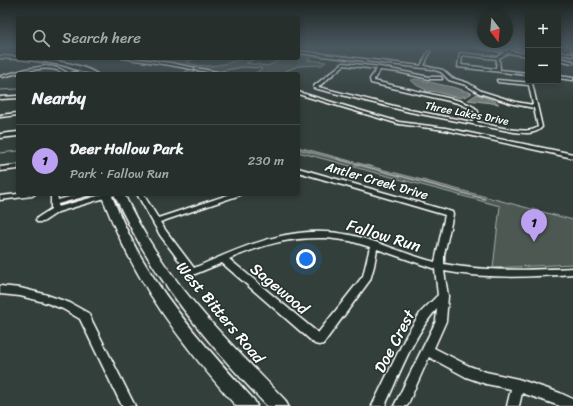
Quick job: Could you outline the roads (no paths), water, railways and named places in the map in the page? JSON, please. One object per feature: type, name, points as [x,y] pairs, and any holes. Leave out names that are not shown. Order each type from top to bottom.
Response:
[{"type":"main road","points":[[49,66],[82,72]]},
{"type":"main road","points":[[113,196],[125,236],[142,270],[166,308],[217,372],[248,406]]},
{"type":"main road","name":"West Bitters Road","points":[[113,196],[181,298],[233,358],[279,406]]},
{"type":"street","points":[[3,76],[33,66]]},
{"type":"street","points":[[46,66],[64,72]]},
{"type":"street","points":[[181,66],[214,72]]},
{"type":"street","name":"Three Lakes Drive","points":[[341,66],[315,87],[410,111],[514,131],[533,131],[540,127],[531,84],[498,82]]},
{"type":"street","name":"Three Lakes Drive","points":[[361,66],[380,68]]},
{"type":"street","points":[[413,66],[433,69],[443,76]]},
{"type":"street","points":[[459,66],[525,74]]},
{"type":"street","points":[[498,66],[498,70]]},
{"type":"street","points":[[450,78],[443,76],[429,78],[380,68],[372,79],[372,82],[463,103],[476,111],[477,116],[474,123]]},
{"type":"street","points":[[433,69],[443,76],[464,82],[475,90],[487,95],[536,107]]},
{"type":"street","points":[[561,77],[573,79]]},
{"type":"street","points":[[300,94],[403,123],[445,129],[573,156]]},
{"type":"street","points":[[0,98],[16,97]]},
{"type":"street","points":[[0,116],[16,114]]},
{"type":"street","points":[[0,136],[16,134]]},
{"type":"street","points":[[0,169],[16,167]]},
{"type":"street","name":"Antler Creek Drive","points":[[300,171],[449,214],[440,255],[439,267]]},
{"type":"street","points":[[0,198],[16,196]]},
{"type":"street","points":[[54,196],[54,207]]},
{"type":"street","points":[[79,200],[85,196]]},
{"type":"street","points":[[40,220],[54,207],[101,196]]},
{"type":"street","points":[[141,196],[156,221],[232,196]]},
{"type":"street","name":"Fallow Run","points":[[156,221],[192,272],[268,242],[288,238],[337,236],[354,239],[439,267],[472,273],[490,274],[573,271]]},
{"type":"street","name":"Sagewood","points":[[223,259],[318,340],[366,277],[374,246]]},
{"type":"street","points":[[400,406],[441,321],[443,296],[439,267]]},
{"type":"street","points":[[0,290],[26,292],[75,309],[84,316],[129,406]]},
{"type":"street","name":"Doe Crest","points":[[378,406],[411,338],[425,315],[443,296]]},
{"type":"street","points":[[427,350],[466,371],[486,378],[518,385],[560,399],[573,406]]},
{"type":"street","points":[[513,406],[518,385]]},
{"type":"waterway","points":[[0,90],[16,89]]},
{"type":"waterway","points":[[300,150],[341,160]]},
{"type":"waterway","points":[[0,153],[16,151]]},
{"type":"waterway","points":[[337,159],[485,199]]},
{"type":"place","name":"Deer Hollow Park","points":[[534,242]]}]
